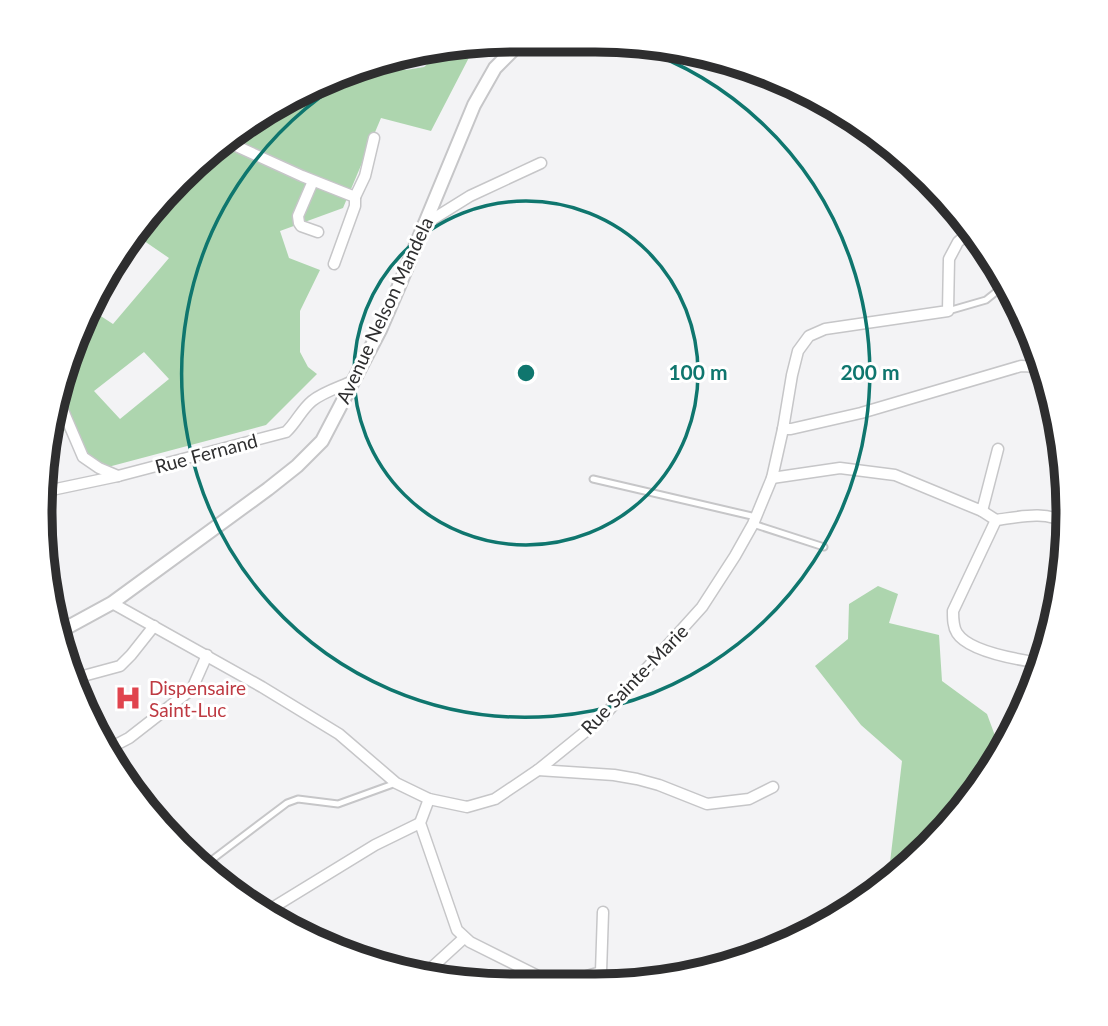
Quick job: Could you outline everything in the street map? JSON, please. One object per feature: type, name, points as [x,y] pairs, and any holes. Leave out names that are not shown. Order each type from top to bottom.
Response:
[{"type":"street","name":"Avenue Nelson Mandela","points":[[67,627],[112,603],[268,489],[322,441],[390,308],[474,105],[495,68],[511,52]]},
{"type":"street","points":[[334,264],[355,206],[355,197],[365,176],[374,138]]},
{"type":"street","points":[[236,146],[355,197]]},
{"type":"street","points":[[425,224],[470,196],[541,163]]},
{"type":"street","points":[[313,181],[298,219],[301,226],[318,232]]},
{"type":"street","points":[[948,311],[949,259],[963,237]]},
{"type":"street","name":"Rue Sainte-Marie","points":[[112,603],[340,734],[396,783],[429,799],[467,807],[495,799],[601,719],[702,607],[755,521],[772,478],[798,351],[809,336],[825,329],[948,311]]},
{"type":"street","points":[[783,429],[861,413],[1021,366],[1031,366]]},
{"type":"street","name":"Rue Fernand","points":[[53,490],[118,476],[286,432],[311,401],[353,381]]},
{"type":"street","points":[[64,412],[83,457],[118,476]]},
{"type":"street","points":[[982,511],[998,449]]},
{"type":"street","points":[[772,478],[840,468],[895,475],[982,511],[996,520],[1037,515],[1056,518]]},
{"type":"street","points":[[996,520],[953,611],[953,620],[956,632],[964,641],[1002,657],[1031,661]]},
{"type":"street","points":[[83,676],[120,666],[154,626]]},
{"type":"street","points":[[115,745],[129,738],[192,689],[206,655]]},
{"type":"street","points":[[538,769],[637,779],[707,804],[749,799],[773,787]]},
{"type":"street","points":[[429,799],[420,823],[457,930],[470,942],[534,974]]},
{"type":"street","points":[[274,907],[375,845],[420,823]]},
{"type":"street","points":[[597,974],[601,972],[603,912]]},
{"type":"street","points":[[433,967],[464,937]]},
{"type":"lane","points":[[948,311],[986,300],[998,290]]},
{"type":"lane","points":[[593,479],[755,521],[824,547]]},
{"type":"lane","points":[[213,859],[287,803],[298,799],[338,804],[396,783]]},
{"type":"shaded area","points":[[432,59],[424,67],[406,70],[396,67]]},
{"type":"green space","points":[[471,54],[431,131],[381,118],[343,208],[280,231],[289,258],[320,270],[300,311],[300,352],[308,367],[317,374],[266,425],[108,467],[80,454],[61,425],[77,365],[98,314],[113,324],[169,258],[143,240],[167,209],[209,167],[257,130],[283,114],[365,77],[396,67],[406,70],[424,67],[432,59]],"holes":[[[144,352],[169,379],[120,419],[94,391]]]},
{"type":"green space","points":[[878,586],[898,594],[889,623],[939,635],[942,681],[987,714],[996,739],[978,769],[941,817],[890,866],[902,761],[861,725],[815,666],[848,639],[849,604]]},
{"type":"place","name":"Dispensaire Saint-Luc","points":[[128,698]]}]
